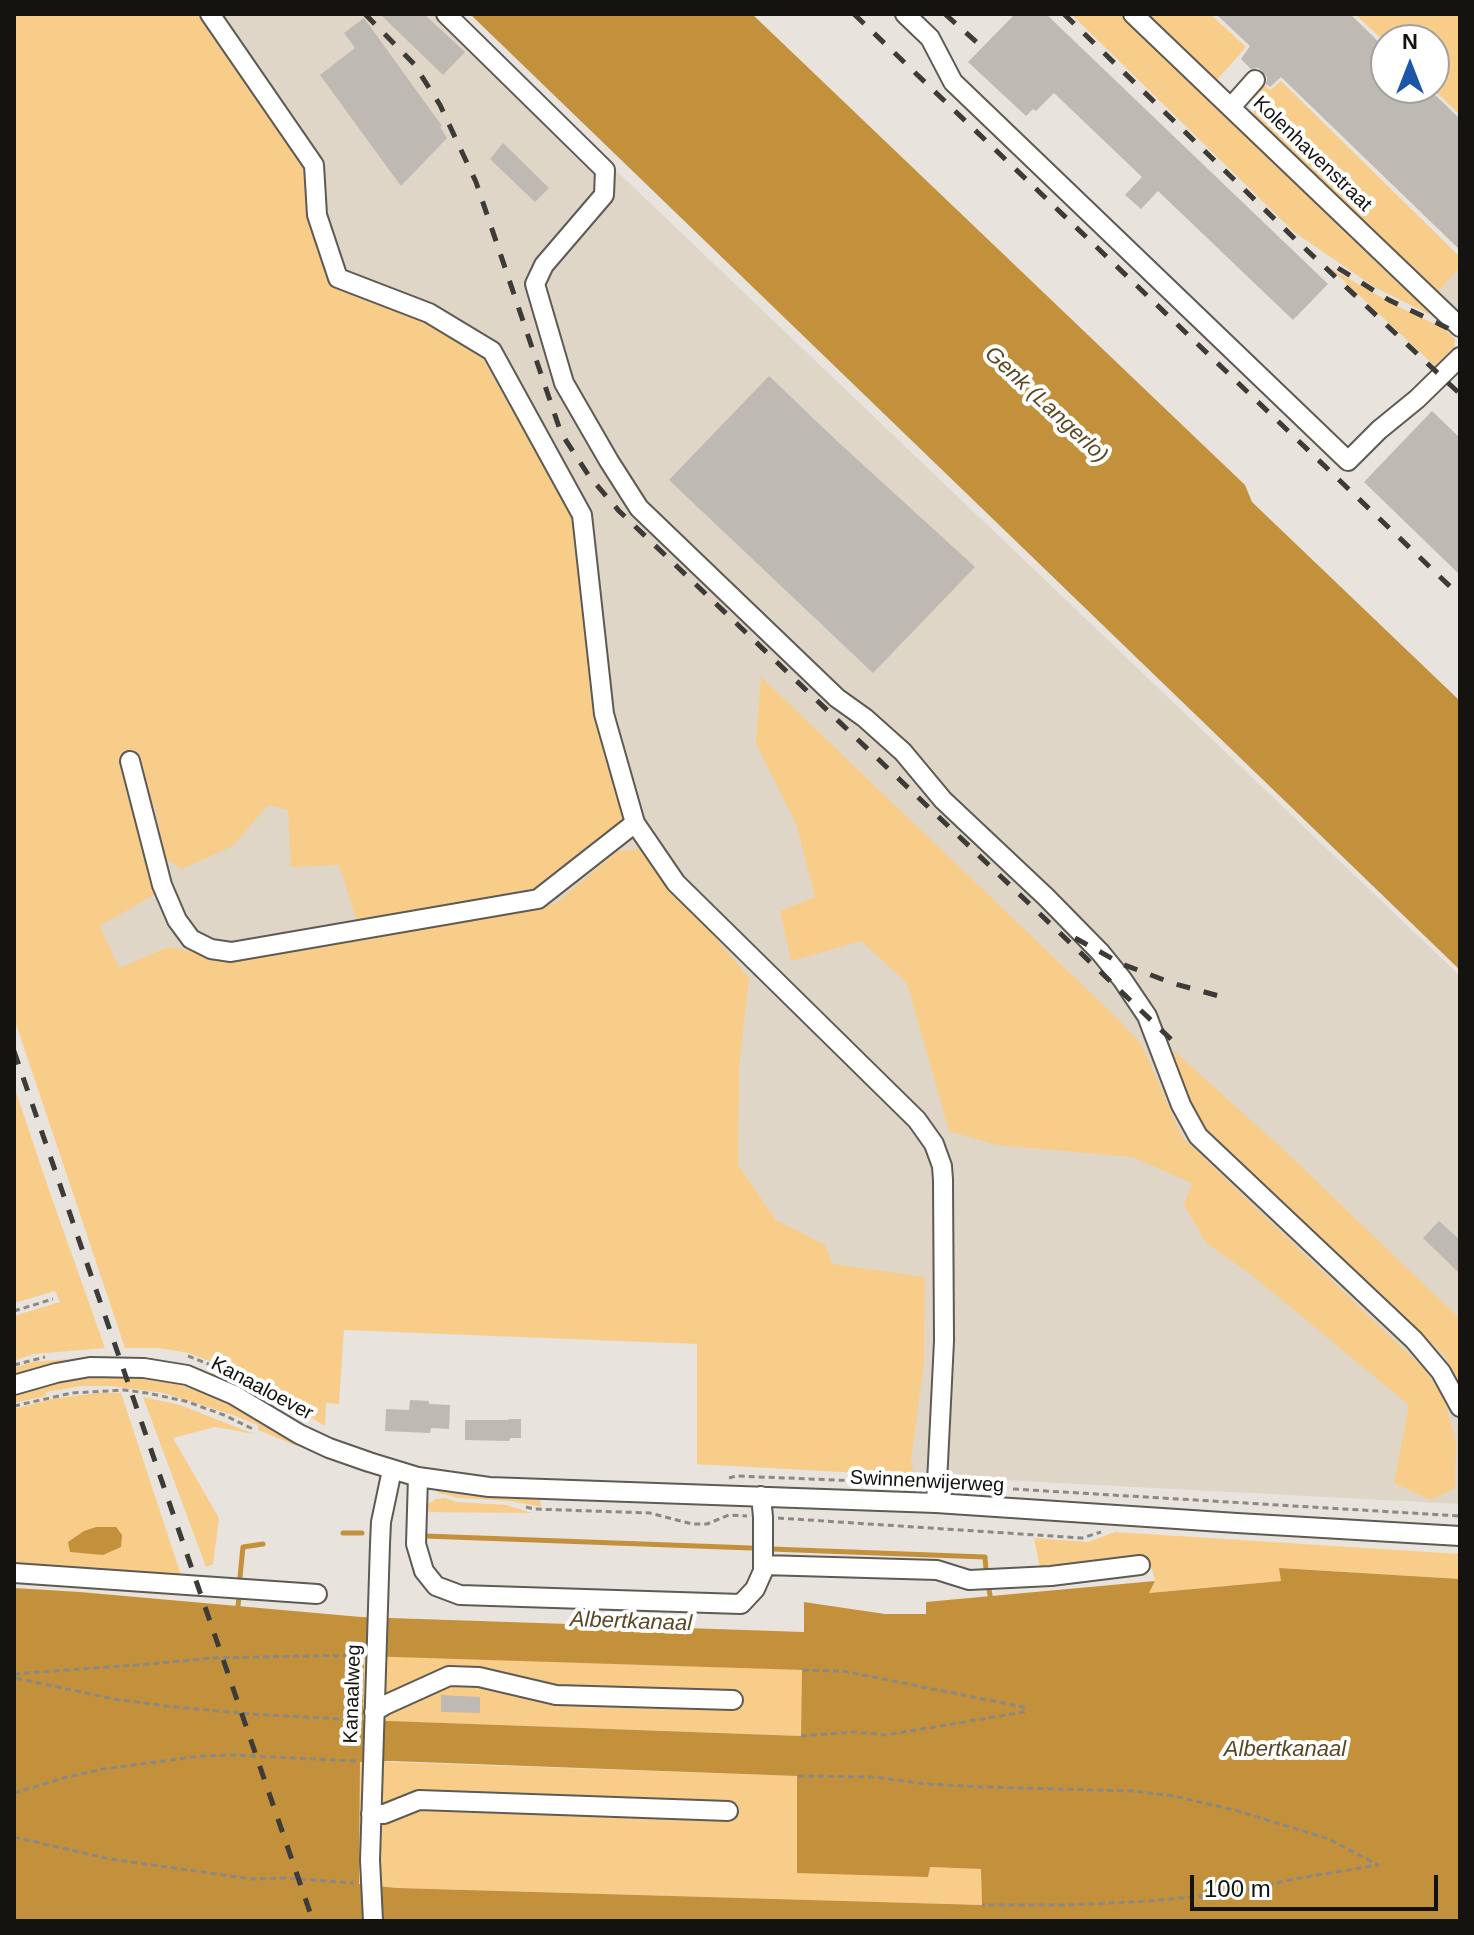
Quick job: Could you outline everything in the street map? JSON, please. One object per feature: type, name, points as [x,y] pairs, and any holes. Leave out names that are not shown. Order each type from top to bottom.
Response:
[{"type":"street","points":[[210,14],[314,165],[317,215],[338,278],[429,313],[492,351],[582,515],[604,714],[635,823],[676,883],[917,1120],[934,1144],[942,1166],[943,1180],[944,1326],[936,1503]]},
{"type":"street","points":[[446,14],[605,170],[604,195],[544,265],[535,284],[564,383],[639,508],[837,698],[903,752],[943,800],[1100,952],[1147,1016],[1181,1105],[1198,1136],[1414,1340],[1441,1372],[1460,1407]]},
{"type":"street","points":[[905,14],[930,38],[953,82],[1348,461],[1460,357]]},
{"type":"street","name":"Kolenhavenstraat","points":[[1133,14],[1460,326]]},
{"type":"street","points":[[1231,107],[1255,80]]},
{"type":"street","points":[[130,761],[162,885],[177,920],[191,939],[211,949],[231,952],[538,899],[635,823]]},
{"type":"street","name":"Kanaaloever","points":[[14,1385],[90,1367],[144,1368],[187,1375],[234,1395],[329,1448],[392,1470]]},
{"type":"street","name":"Swinnenwijerweg","points":[[392,1470],[418,1477],[489,1487],[936,1503],[1460,1536]]},
{"type":"street","name":"Kanaalweg","points":[[373,1921],[369,1716],[381,1522],[392,1470]]},
{"type":"street","points":[[418,1477],[416,1544],[424,1571],[436,1586],[460,1595],[741,1604],[755,1589],[763,1571],[761,1496]]},
{"type":"street","points":[[763,1565],[937,1570],[969,1580],[1051,1576],[1140,1565]]},
{"type":"street","points":[[14,1573],[317,1594]]},
{"type":"street","points":[[369,1716],[387,1703],[449,1676],[479,1677],[556,1695],[733,1700]]},
{"type":"street","points":[[371,1814],[384,1814],[419,1800],[728,1811]]},
{"type":"path","points":[[14,1311],[53,1299]]},
{"type":"path","points":[[14,1406],[72,1393],[111,1390],[147,1393],[185,1401],[264,1434]]},
{"type":"path","points":[[534,1509],[650,1513],[692,1524],[707,1524],[729,1515],[1082,1538],[1111,1529]]},
{"type":"path","points":[[364,1655],[210,1658],[15,1674],[15,1678],[114,1699],[166,1706],[250,1714],[369,1716]]},
{"type":"path","points":[[801,1736],[855,1732],[886,1735],[1026,1710],[843,1671],[803,1670]]},
{"type":"path","points":[[14,1793],[103,1769],[201,1756],[360,1761]]},
{"type":"path","points":[[798,1776],[874,1777],[926,1784],[1133,1791],[1174,1796],[1238,1811],[1329,1839],[1378,1865],[1227,1894],[1093,1904],[982,1905]]},
{"type":"path","points":[[14,1837],[110,1859],[252,1879],[359,1883]]},
{"type":"shaded area","points":[[14,14],[452,14],[1460,976],[1460,1504],[697,1464],[697,1344],[271,1006],[169,948],[119,969],[100,926]]},
{"type":"shaded area","points":[[14,14],[200,14],[305,164],[307,215],[330,285],[430,322],[483,359],[572,516],[597,713],[629,820],[534,894],[357,922],[339,865],[291,867],[288,810],[268,805],[233,846],[182,869],[165,858],[154,802],[140,824],[157,893],[100,926],[119,968],[169,947],[240,961],[457,917],[555,904],[618,851],[642,849],[749,978],[739,1068],[738,1165],[776,1220],[825,1245],[832,1264],[925,1277],[924,1362],[911,1461],[914,1476],[697,1464],[697,1344],[344,1330],[339,1404],[326,1403],[325,1426],[219,1365],[189,1353],[158,1348],[125,1348],[14,1018]]},
{"type":"shaded area","points":[[1071,14],[1119,14],[1439,319],[1376,288],[1294,232]]},
{"type":"shaded area","points":[[1147,14],[1210,14],[1246,47],[1216,81]]},
{"type":"shaded area","points":[[1355,14],[1460,14],[1460,115],[1449,104],[1450,24],[1370,24],[1370,28]]},
{"type":"shaded area","points":[[1281,81],[1460,257],[1460,267],[1437,293],[1254,118],[1253,94],[1263,83],[1270,90]]},
{"type":"shaded area","points":[[1460,267],[1460,313],[1437,293]]},
{"type":"shaded area","points":[[1330,268],[1443,328],[1455,339],[1454,354],[1437,368]]},
{"type":"shaded area","points":[[761,677],[1117,1018],[1142,1045],[1182,1137],[1421,1366],[1443,1395],[1456,1442],[1455,1488],[1431,1500],[1394,1483],[1409,1405],[1249,1273],[1206,1243],[1184,1205],[1192,1183],[1132,1157],[997,1145],[949,1131],[907,983],[861,941],[791,961],[780,911],[815,897],[796,823],[756,744]]},
{"type":"shaded area","points":[[1173,1050],[1286,1152],[1460,1319],[1460,1386],[1444,1355],[1203,1131],[1180,1085]]},
{"type":"shaded area","points":[[14,1086],[105,1348],[33,1354],[14,1361],[14,1316],[60,1302],[55,1291],[14,1303]]},
{"type":"shaded area","points":[[108,1356],[109,1359],[14,1377],[14,1368],[32,1362]]},
{"type":"shaded area","points":[[110,1375],[162,1379],[215,1396],[312,1449],[258,1430],[258,1425],[236,1416],[164,1393],[110,1386],[81,1386],[46,1392],[46,1396],[14,1403],[14,1394],[47,1384]]},
{"type":"shaded area","points":[[121,1393],[182,1578],[88,1568],[14,1568],[14,1409],[52,1399]]},
{"type":"shaded area","points":[[143,1397],[180,1405],[254,1434],[215,1427],[173,1438],[219,1518],[213,1564],[206,1567]]},
{"type":"shaded area","points":[[438,1489],[466,1494],[540,1498],[541,1507],[511,1501],[459,1498],[438,1493]]},
{"type":"shaded area","points":[[436,1499],[457,1502],[506,1505],[532,1513],[422,1512],[422,1508]]},
{"type":"shaded area","points":[[1115,1532],[1460,1554],[1460,1579],[1280,1568],[1281,1581],[1148,1593],[1155,1581],[1152,1569],[1132,1557],[1040,1568],[1034,1538],[1088,1542]]},
{"type":"shaded area","points":[[364,1655],[803,1670],[801,1736],[363,1720]]},
{"type":"shaded area","points":[[360,1761],[798,1776],[928,1877],[929,1867],[982,1869],[982,1905],[397,1888],[359,1883]]},
{"type":"water","name":"Genk (Langerlo)","points":[[470,14],[752,14],[1245,485],[1252,502],[1460,701],[1460,970]]},
{"type":"water","points":[[96,1527],[116,1527],[122,1535],[121,1547],[103,1555],[70,1552],[68,1542]]},
{"type":"water","name":"Albertkanaal","points":[[1279,1568],[1460,1579],[1460,1921],[14,1921],[14,1588],[361,1617],[804,1632],[804,1602],[885,1614],[926,1614],[926,1602],[1155,1581],[1149,1593],[1281,1581]],"holes":[[[364,1656],[802,1670],[801,1736],[363,1720]],[[360,1762],[797,1776],[797,1873],[928,1877],[930,1867],[981,1869],[982,1905],[397,1888],[359,1884]]]},
{"type":"building","points":[[380,14],[424,14],[465,52],[443,75]]},
{"type":"building","points":[[1015,14],[1046,14],[1328,284],[1293,320],[1158,191],[1141,209],[1125,195],[1142,177],[1054,93],[1036,111],[1033,109],[1026,116],[968,62]]},
{"type":"building","points":[[1216,14],[1350,14],[1370,33],[1370,104],[1445,104],[1460,119],[1460,250],[1281,77],[1270,87],[1266,84],[1267,77],[1263,72],[1258,68],[1251,69],[1241,59],[1250,46]]},
{"type":"building","points":[[364,18],[442,126],[447,138],[401,186],[320,75],[355,48],[344,33]]},
{"type":"building","points":[[503,143],[549,188],[535,202],[490,159]]},
{"type":"building","points":[[769,376],[975,567],[873,673],[669,480]]},
{"type":"building","points":[[1432,411],[1460,438],[1460,575],[1364,482]]},
{"type":"building","points":[[1439,1221],[1460,1240],[1460,1274],[1423,1238]]},
{"type":"building","points":[[410,1400],[450,1405],[449,1429],[431,1428],[430,1433],[385,1431],[386,1409],[409,1410]]},
{"type":"building","points":[[521,1419],[521,1438],[510,1438],[509,1441],[465,1440],[465,1420]]},
{"type":"building","points":[[441,1695],[480,1697],[480,1713],[441,1712]]},
{"type":"waterway","points":[[343,1533],[362,1533]]},
{"type":"waterway","points":[[425,1536],[751,1548]]},
{"type":"waterway","points":[[240,1577],[243,1547],[263,1544]]},
{"type":"waterway","points":[[771,1549],[985,1557],[986,1570]]},
{"type":"waterway","points":[[989,1589],[990,1595]]},
{"type":"waterway","points":[[238,1606],[239,1597]]},
{"type":"railway","points":[[365,14],[414,64],[440,105],[476,182],[561,433],[589,476],[619,511],[1178,1046]]},
{"type":"railway","points":[[854,14],[1460,596]]},
{"type":"railway","points":[[945,14],[982,47]]},
{"type":"railway","points":[[1064,14],[1295,239],[1460,394]]},
{"type":"railway","points":[[1338,268],[1389,300],[1460,334]]},
{"type":"railway","points":[[1075,938],[1122,964],[1172,983],[1226,998]]},
{"type":"railway","points":[[14,1051],[313,1921]]}]
